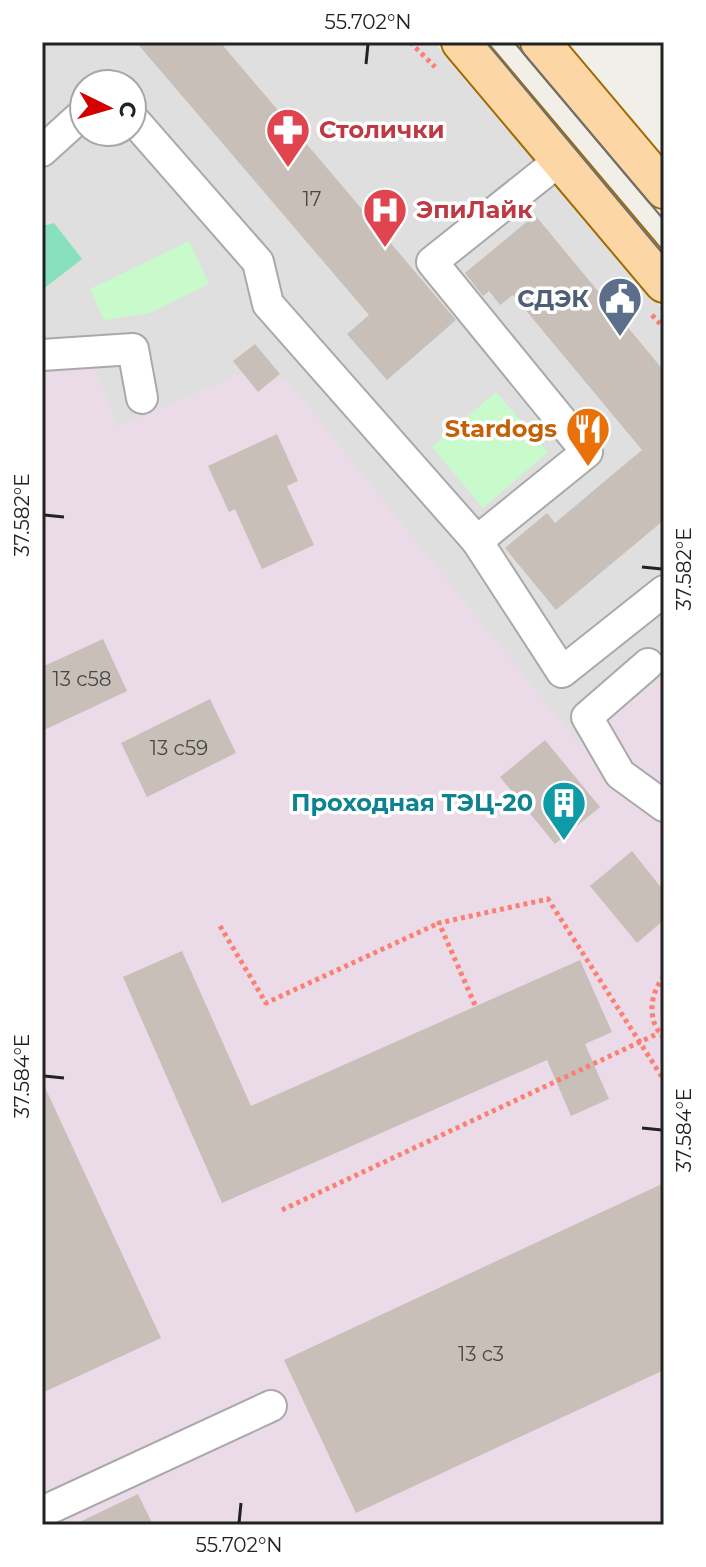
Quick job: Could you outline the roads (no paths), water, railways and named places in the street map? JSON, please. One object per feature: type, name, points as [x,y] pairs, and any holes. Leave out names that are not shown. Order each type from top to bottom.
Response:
[{"type":"main road","points":[[540,42],[664,189]]},
{"type":"main road","points":[[448,55],[560,160],[664,283]]},
{"type":"lane","points":[[42,151],[68,127]]},
{"type":"lane","points":[[148,136],[258,262],[268,304],[477,541],[562,672],[664,591]]},
{"type":"lane","points":[[477,541],[587,452],[432,262],[560,160]]},
{"type":"lane","points":[[42,355],[133,349],[142,398]]},
{"type":"lane","points":[[648,664],[587,717],[620,774],[664,806]]},
{"type":"lane","points":[[42,1512],[271,1406]]},
{"type":"tram line","points":[[486,42],[664,255]]},
{"type":"tram line","points":[[514,42],[664,220]]},
{"type":"place","name":"Столички","points":[[288,169]]},
{"type":"place","name":"ЭпиЛайк","points":[[385,249]]},
{"type":"place","name":"СДЭК","points":[[620,338]]},
{"type":"place","name":"Stardogs","points":[[588,468]]},
{"type":"place","name":"Проходная ТЭЦ-20","points":[[564,842]]}]
